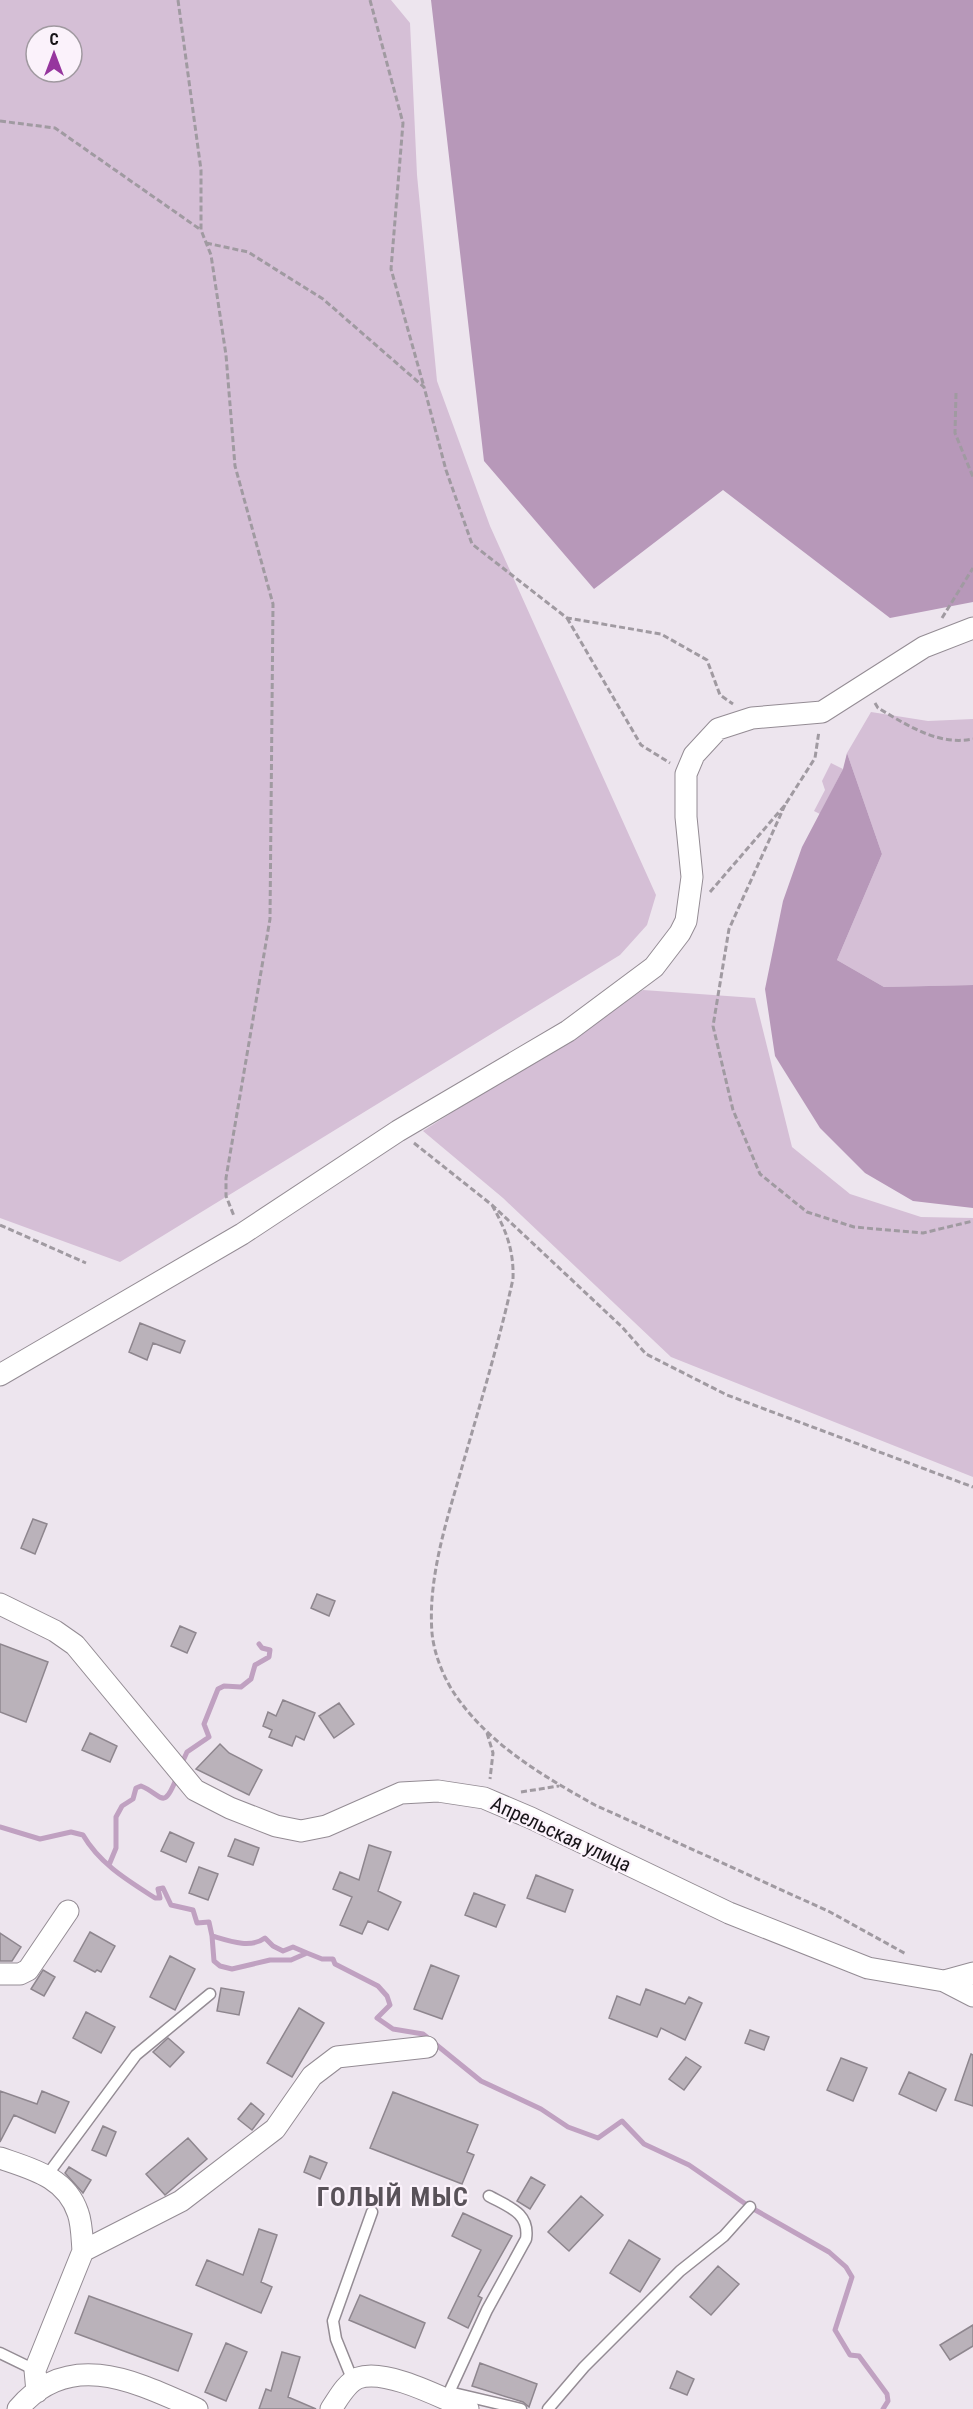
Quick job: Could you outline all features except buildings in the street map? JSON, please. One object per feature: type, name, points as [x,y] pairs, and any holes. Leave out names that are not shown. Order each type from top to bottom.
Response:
[{"type":"street","points":[[0,1375],[242,1234],[398,1131],[568,1031],[654,967],[680,933],[686,921],[692,878],[686,817],[686,774],[694,755],[718,729],[752,718],[822,712],[924,647],[973,628]]},
{"type":"street","name":"Апрельская улица","points":[[0,1604],[55,1631],[75,1645],[195,1790],[230,1808],[276,1826],[301,1831],[326,1826],[389,1796],[401,1793],[438,1791],[484,1798],[729,1913],[868,1968],[944,1981],[973,1996]]},
{"type":"street","points":[[0,1974],[20,1974],[28,1970],[68,1911]]},
{"type":"street","name":"Апрельская улица","points":[[944,1981],[973,1974]]},
{"type":"street","points":[[83,2251],[181,2201],[275,2129],[312,2076],[337,2057],[426,2047]]},
{"type":"street","points":[[0,2158],[48,2174],[67,2192],[79,2214],[83,2251],[35,2370],[37,2392]]},
{"type":"street","points":[[18,2409],[37,2392],[71,2375],[107,2375],[142,2385],[197,2409]]},
{"type":"street","points":[[331,2409],[353,2381],[365,2377],[381,2377],[448,2396],[468,2409]]},
{"type":"lane","points":[[48,2174],[136,2055],[210,1994]]},
{"type":"lane","points":[[489,2196],[518,2212],[525,2220],[528,2229],[526,2239],[487,2310],[448,2396],[521,2409]]},
{"type":"lane","points":[[548,2409],[616,2335],[680,2271],[724,2236],[750,2207]]},
{"type":"lane","points":[[353,2381],[336,2338],[333,2321],[372,2212]]},
{"type":"lane","points":[[0,2353],[35,2370]]},
{"type":"path","points":[[178,0],[201,170],[201,230],[210,255],[226,356],[235,466],[273,604],[270,919],[226,1186],[226,1196],[242,1234]]},
{"type":"path","points":[[370,0],[403,123],[391,269],[446,470],[472,544],[567,618],[641,745],[686,774]]},
{"type":"path","points":[[0,121],[55,128],[201,230]]},
{"type":"path","points":[[206,243],[248,252],[323,299],[423,387]]},
{"type":"path","points":[[956,393],[955,434],[973,477]]},
{"type":"path","points":[[924,647],[973,568]]},
{"type":"path","points":[[567,618],[661,634],[707,660],[720,695],[752,718]]},
{"type":"path","points":[[864,685],[878,708],[924,734],[962,741],[973,739]]},
{"type":"path","points":[[709,894],[785,804],[815,758],[822,712]]},
{"type":"path","points":[[785,804],[729,928],[713,1026],[733,1110],[760,1174],[807,1212],[854,1227],[923,1233],[973,1221]]},
{"type":"path","points":[[398,1131],[492,1205],[622,1327],[646,1354],[727,1395],[973,1487]]},
{"type":"path","points":[[492,1205],[507,1232],[512,1248],[513,1279],[442,1539],[432,1608],[432,1634],[444,1672],[455,1695],[486,1731],[517,1758],[595,1805],[830,1912],[910,1956]]},
{"type":"path","points":[[0,1225],[86,1263]]},
{"type":"path","points":[[484,1798],[493,1761],[491,1743],[486,1731]]},
{"type":"shaded area","points":[[0,0],[391,0],[410,23],[417,175],[437,381],[490,526],[656,895],[647,925],[620,955],[120,1262],[0,1218]]},
{"type":"shaded area","points":[[431,0],[973,0],[973,602],[890,618],[723,490],[594,589],[484,461]]},
{"type":"shaded area","points":[[871,712],[928,721],[973,719],[973,985],[884,987],[837,960],[882,854],[847,753]]},
{"type":"shaded area","points":[[847,753],[882,854],[837,960],[884,987],[973,985],[973,1208],[913,1201],[865,1173],[820,1128],[775,1056],[765,989],[783,901],[802,847],[843,769]]},
{"type":"shaded area","points":[[831,763],[843,769],[820,814],[814,811],[825,790],[822,781]]},
{"type":"shaded area","points":[[643,990],[755,998],[792,1147],[850,1194],[921,1217],[973,1218],[973,1477],[671,1357],[503,1198],[423,1131]]},
{"type":"waterway","points":[[182,1763],[187,1752],[209,1737],[204,1724],[218,1689],[224,1686],[241,1687],[251,1679],[255,1665],[269,1657],[270,1650],[262,1648],[259,1644]]},
{"type":"waterway","points":[[109,1865],[116,1848],[116,1817],[122,1806],[133,1799],[136,1788],[141,1786],[165,1798],[177,1777]]},
{"type":"waterway","points":[[0,1827],[40,1839],[71,1832],[83,1835],[97,1855],[124,1878],[155,1898],[160,1898],[158,1889],[163,1888],[171,1905],[193,1910],[197,1923],[209,1922],[212,1936],[246,1944],[265,1938],[273,1946],[283,1951],[293,1947],[307,1953]]},
{"type":"waterway","points":[[212,1936],[214,1961],[220,1966],[232,1969],[270,1960],[291,1960],[307,1953],[322,1959],[333,1959],[335,1964],[378,1986],[387,1996],[390,2005],[377,2018],[393,2029],[423,2034],[481,2081],[541,2109],[568,2127],[598,2138],[622,2121],[644,2144],[689,2165],[750,2207],[829,2252],[846,2267],[852,2277],[835,2330],[850,2355],[859,2356],[887,2394],[888,2401],[883,2409]]},
{"type":"district","name":"ГОЛЫЙ МЫС","points":[[393,2197]]}]
